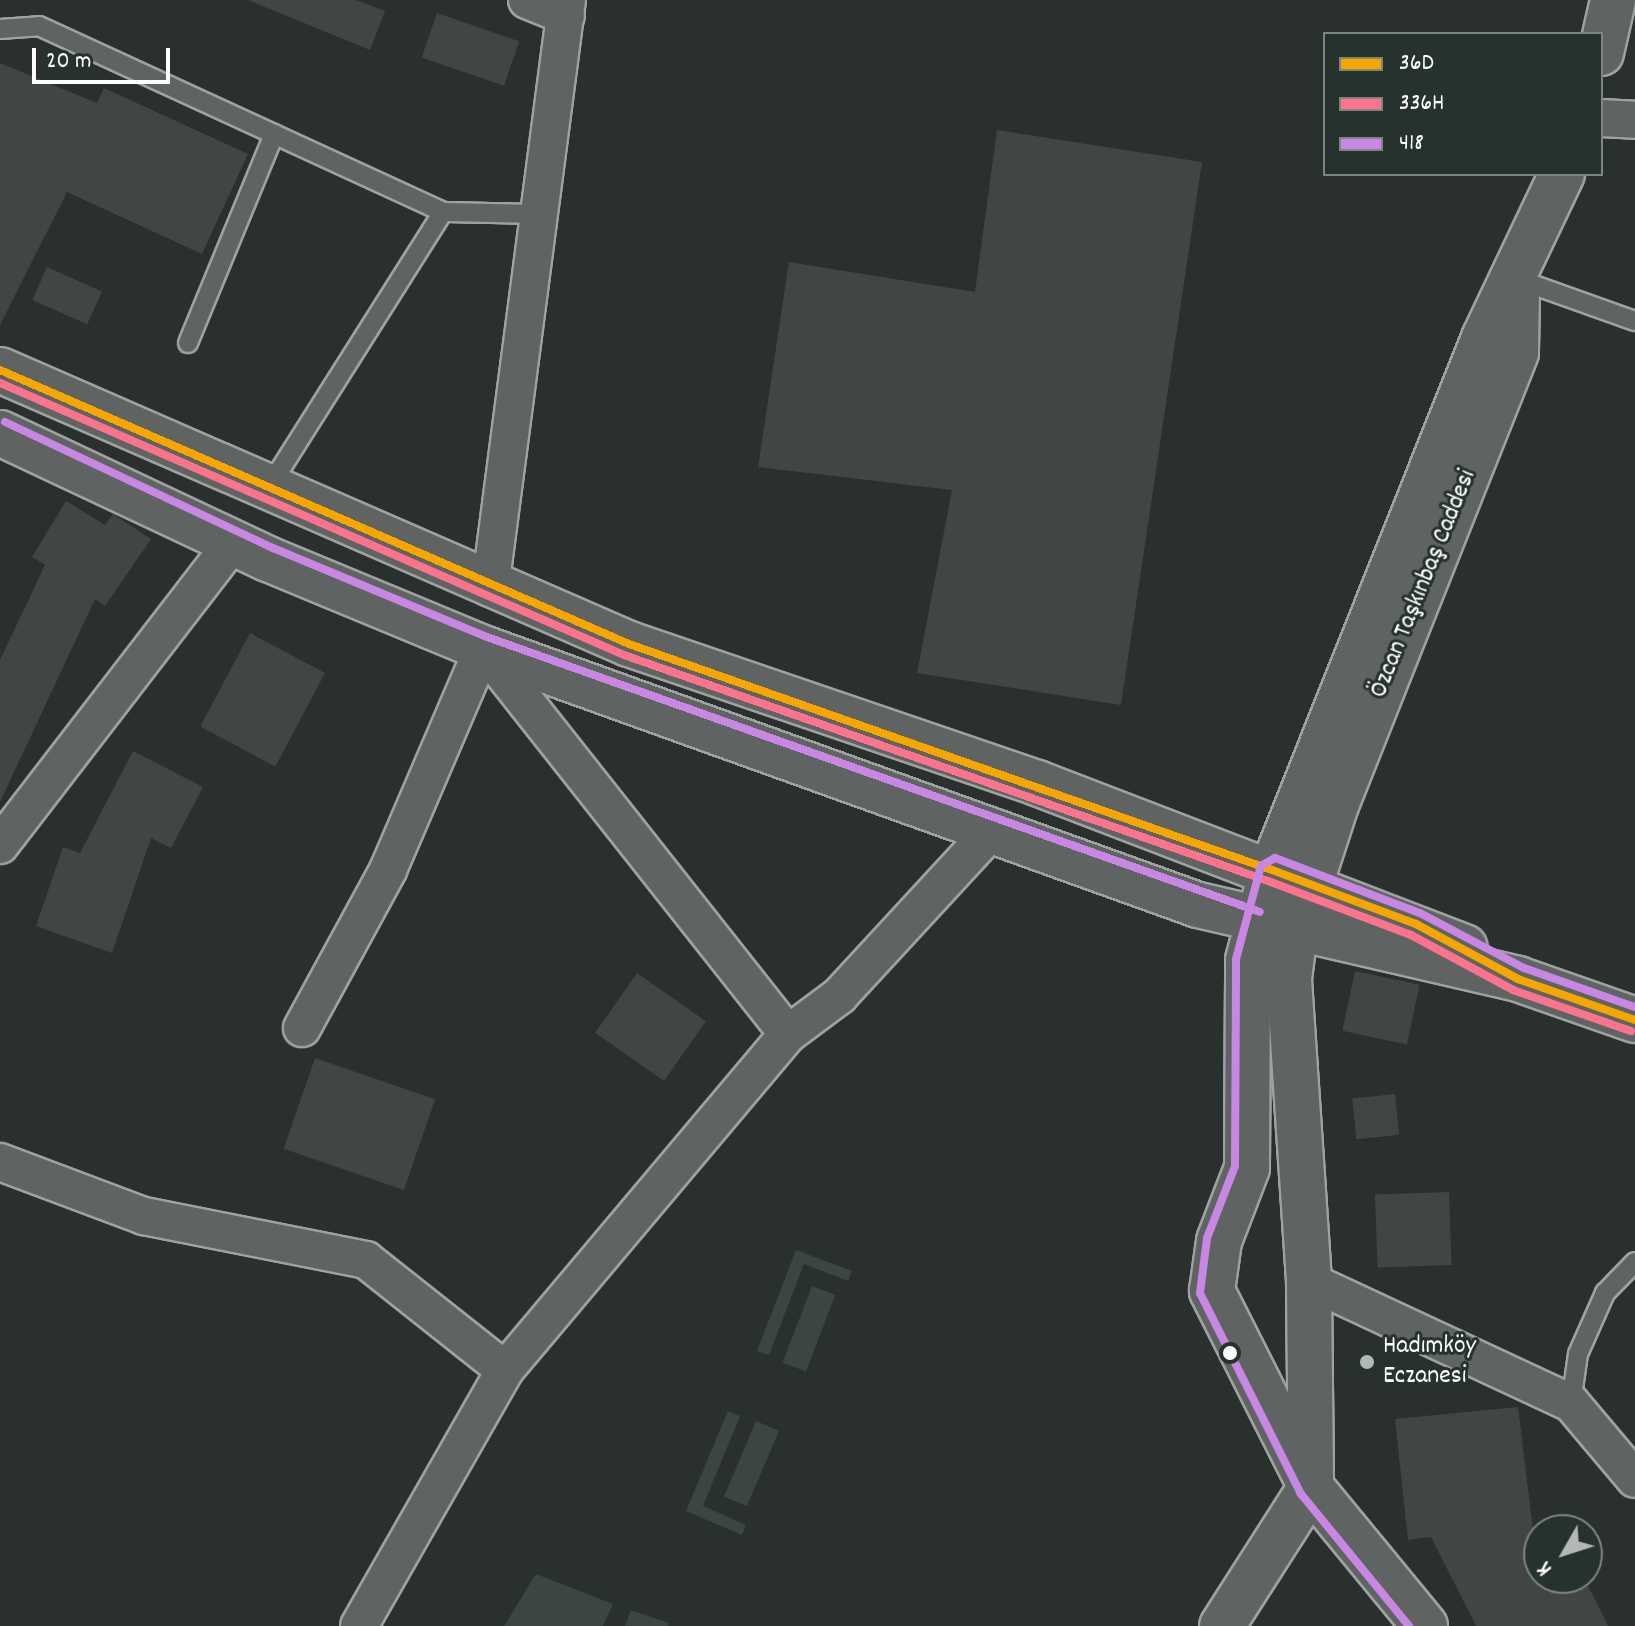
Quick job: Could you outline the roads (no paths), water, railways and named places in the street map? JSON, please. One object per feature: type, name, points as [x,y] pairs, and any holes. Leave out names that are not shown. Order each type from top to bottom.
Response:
[{"type":"main road","points":[[1603,44],[1613,0]]},
{"type":"main road","name":"Özcan Taşkınbaş Caddesi","points":[[1275,927],[1484,338],[1517,279],[1561,176]]},
{"type":"main road","points":[[0,370],[271,484],[490,588],[629,644],[1416,924],[1498,962],[1518,979]]},
{"type":"main road","points":[[0,433],[233,542],[483,648],[1275,927],[1518,979],[1635,1020]]},
{"type":"main road","points":[[483,648],[490,588]]},
{"type":"main road","points":[[1222,1626],[1311,1487],[1309,1281],[1289,979],[1275,927]]},
{"type":"main road","points":[[1275,927],[1248,960],[1247,1168],[1219,1241],[1212,1291],[1311,1487],[1425,1626]]},
{"type":"street","points":[[490,588],[566,8],[527,0]]},
{"type":"street","points":[[1603,118],[1635,120]]},
{"type":"street","points":[[0,845],[233,542]]},
{"type":"street","points":[[302,1028],[388,870],[483,648],[788,1034]]},
{"type":"street","points":[[359,1626],[505,1370],[788,1034],[839,996],[994,828]]},
{"type":"street","points":[[0,1162],[144,1216],[366,1260],[505,1370]]},
{"type":"street","points":[[1309,1281],[1571,1403],[1635,1479]]},
{"type":"lane","points":[[0,29],[39,26],[443,212],[539,214]]},
{"type":"lane","points":[[188,343],[274,134]]},
{"type":"lane","points":[[271,484],[443,212]]},
{"type":"lane","points":[[1517,279],[1635,321]]},
{"type":"lane","points":[[1571,1403],[1578,1354],[1600,1305],[1635,1262]]},
{"type":"place","name":"Hadımköy Eczanesi","points":[[1367,1362]]}]
